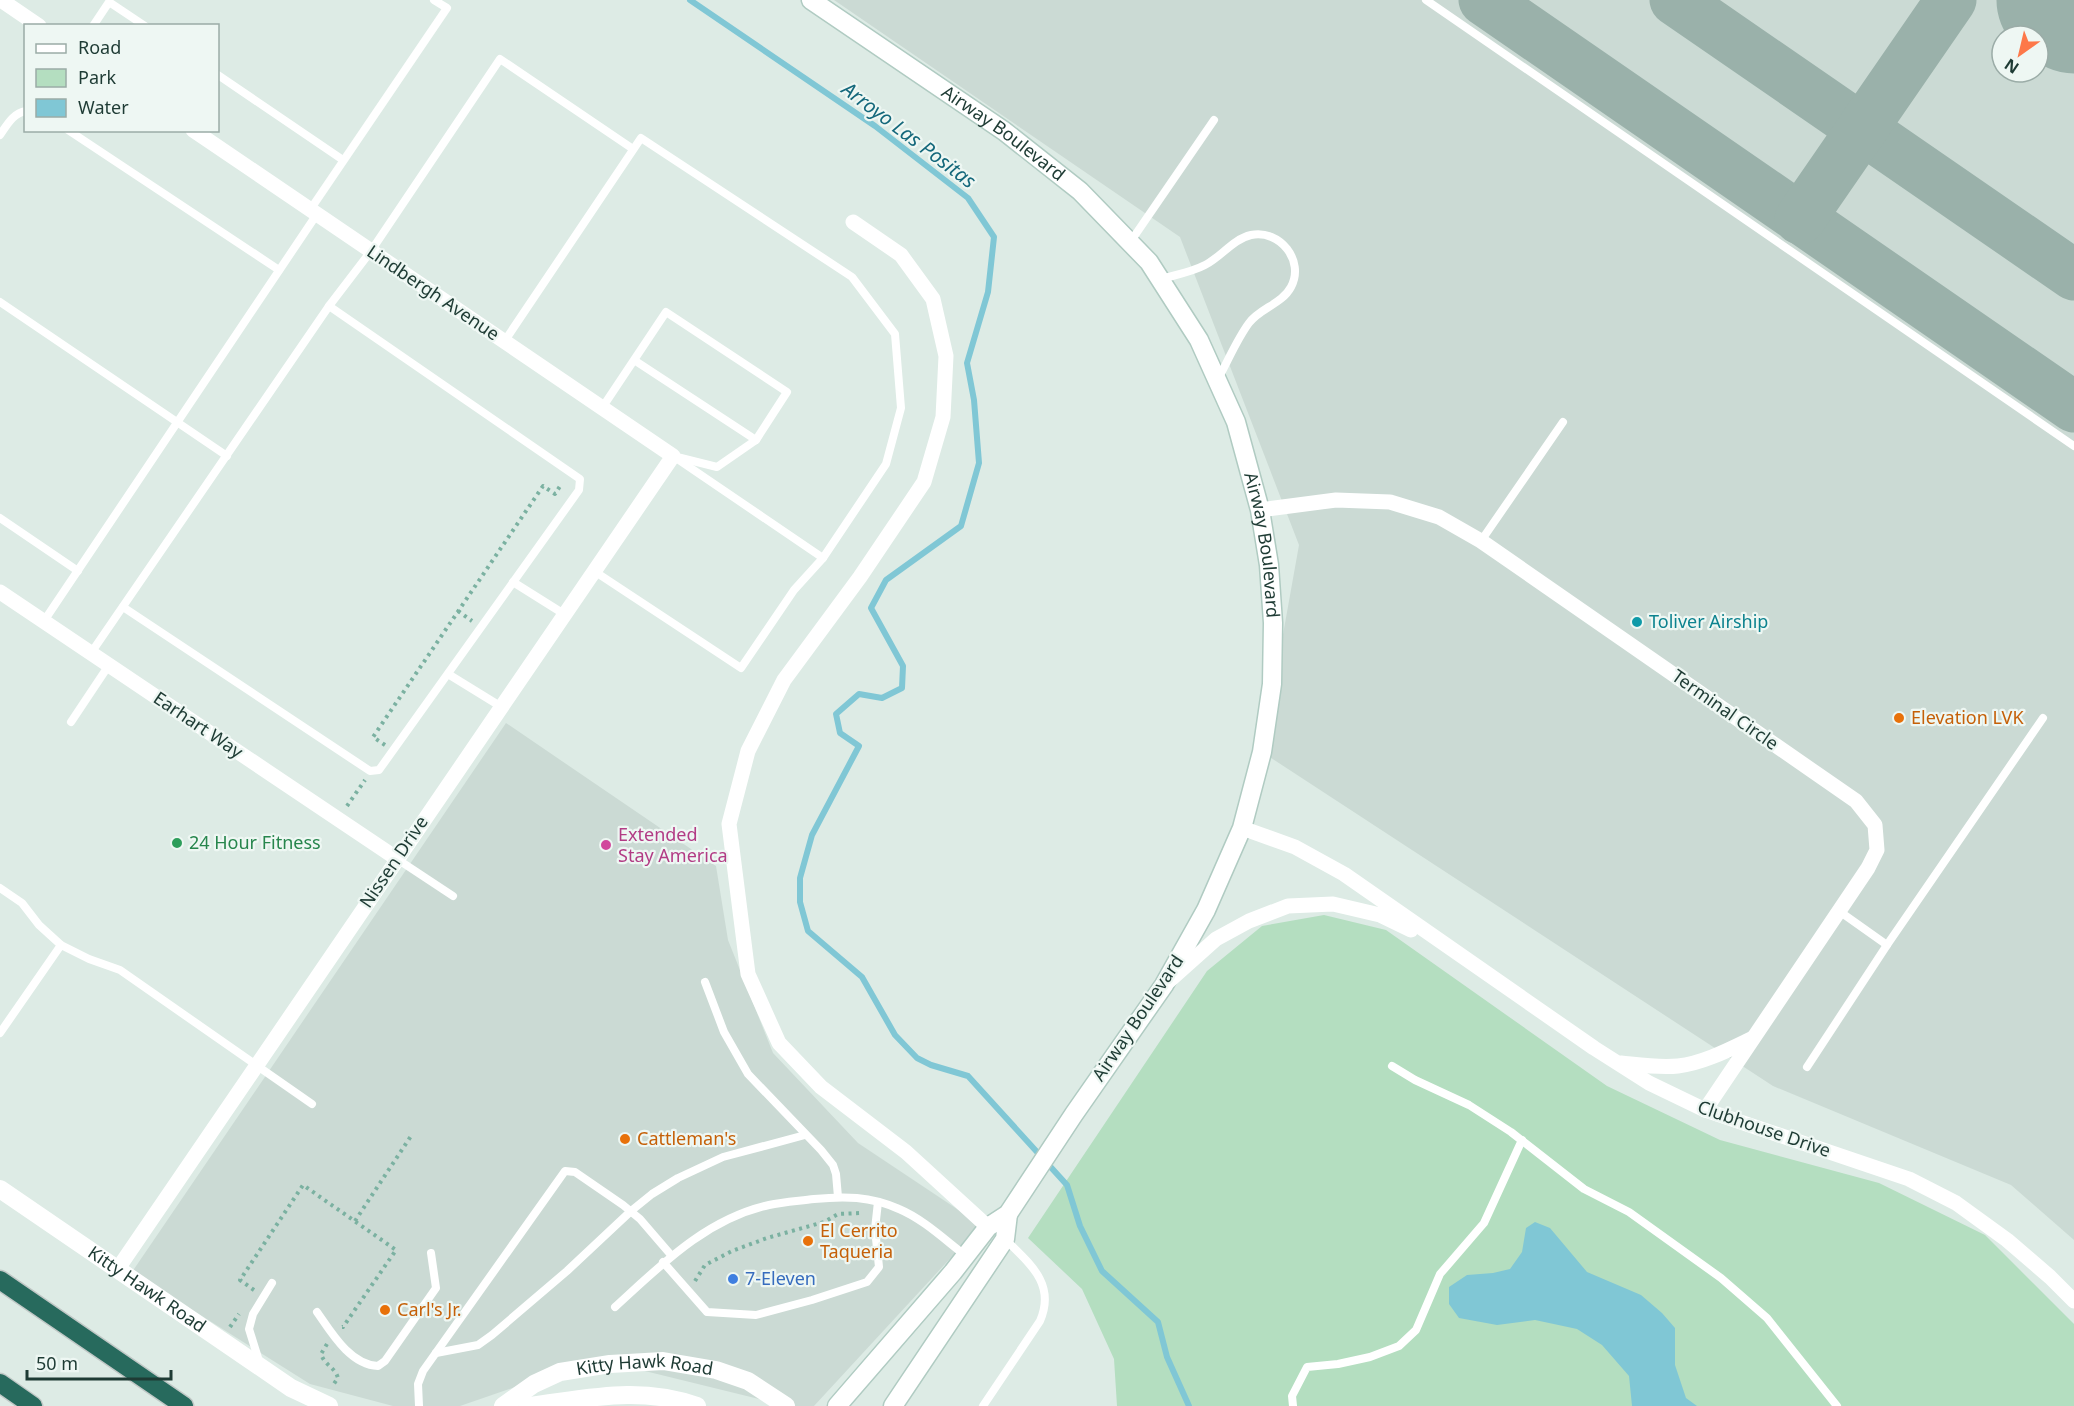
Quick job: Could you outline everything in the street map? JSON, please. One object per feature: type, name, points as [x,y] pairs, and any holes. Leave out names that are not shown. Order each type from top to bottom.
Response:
[{"type":"highway","points":[[0,1280],[184,1406]]},
{"type":"highway","points":[[0,1383],[33,1406]]},
{"type":"main road","name":"Airway Boulevard","points":[[811,0],[1004,131],[1080,191],[1149,262],[1200,340],[1236,422],[1260,510],[1269,565],[1273,623],[1272,684],[1262,752],[1242,828],[1206,910],[1164,985],[1008,1214],[988,1227],[966,1256],[837,1406]]},
{"type":"main road","name":"Kitty Hawk Road","points":[[0,1189],[291,1388],[329,1406]]},
{"type":"main road","name":"Airway Boulevard","points":[[893,1406],[1005,1239],[1008,1214]]},
{"type":"main road","name":"Kitty Hawk Road","points":[[502,1406],[534,1384],[560,1372],[610,1364],[663,1361],[716,1370],[748,1381],[786,1406]]},
{"type":"main road","name":"Kitty Hawk Road","points":[[528,1406],[613,1394],[647,1395],[697,1406]]},
{"type":"street","points":[[2,5],[35,24]]},
{"type":"street","name":"Lindbergh Avenue","points":[[196,132],[673,456]]},
{"type":"street","points":[[854,222],[901,255],[933,299],[946,356],[943,417],[924,482],[860,577],[784,680],[748,751],[729,824],[748,974],[778,1043],[821,1087],[906,1152],[988,1227]]},
{"type":"street","name":"Nissen Drive","points":[[117,1270],[396,858],[673,456]]},
{"type":"street","name":"Terminal Circle","points":[[1260,510],[1336,500],[1390,502],[1439,517],[1481,542],[1856,801],[1875,825],[1877,850],[1868,868],[1705,1110]]},
{"type":"street","name":"Earhart Way","points":[[0,592],[396,858]]},
{"type":"street","name":"Clubhouse Drive","points":[[1242,828],[1294,848],[1344,874],[1649,1083],[1705,1110],[1909,1179],[1956,1203],[2007,1240],[2074,1301]]},
{"type":"street","name":"Clubhouse Drive","points":[[1164,985],[1216,939],[1249,921],[1288,906],[1333,904],[1380,915],[1454,950]]},
{"type":"street","points":[[1617,1063],[1652,1067],[1680,1066],[1716,1055],[1753,1038]]},
{"type":"lane","points":[[44,621],[279,270],[343,160],[447,8],[434,0]]},
{"type":"lane","points":[[1426,0],[2074,446]]},
{"type":"lane","points":[[94,24],[109,2],[142,24]]},
{"type":"lane","points":[[91,653],[329,306],[371,251],[500,59],[633,149]]},
{"type":"lane","points":[[219,76],[343,160]]},
{"type":"lane","points":[[0,135],[11,118],[24,111]]},
{"type":"lane","points":[[1130,242],[1214,120]]},
{"type":"lane","points":[[71,132],[279,270]]},
{"type":"lane","points":[[504,342],[641,138],[852,277],[895,334],[901,408],[886,464],[823,558],[794,590],[741,668],[594,571]]},
{"type":"lane","points":[[1160,279],[1204,266],[1239,240],[1250,235],[1261,234],[1273,237],[1290,252],[1295,274],[1292,285],[1286,295],[1250,321],[1217,380]]},
{"type":"lane","points":[[0,302],[227,456]]},
{"type":"lane","points":[[123,607],[370,771],[379,770],[579,490],[580,479],[329,306]]},
{"type":"lane","points":[[603,408],[666,312],[788,392],[756,440],[717,467],[673,456]]},
{"type":"lane","points":[[634,360],[756,440]]},
{"type":"lane","points":[[1481,542],[1563,422]]},
{"type":"lane","points":[[673,456],[823,558]]},
{"type":"lane","points":[[0,518],[78,571]]},
{"type":"lane","points":[[513,582],[564,614]]},
{"type":"lane","points":[[71,722],[109,665]]},
{"type":"lane","points":[[448,674],[500,706]]},
{"type":"lane","points":[[1807,1067],[1887,945],[2043,718]]},
{"type":"lane","points":[[396,858],[453,896]]},
{"type":"lane","points":[[0,888],[22,903],[39,925],[61,945],[89,959],[120,970],[312,1104]]},
{"type":"lane","points":[[1839,911],[1887,945]]},
{"type":"lane","points":[[0,1033],[61,945]]},
{"type":"lane","points":[[705,982],[724,1032],[748,1074],[833,1165],[838,1197]]},
{"type":"lane","points":[[1392,1066],[1415,1080],[1469,1105],[1522,1140],[1584,1189],[1629,1212],[1721,1278],[1767,1318],[1837,1406]]},
{"type":"lane","points":[[436,1353],[478,1345],[492,1335],[567,1271],[630,1212],[652,1194],[678,1178],[723,1157],[806,1135]]},
{"type":"lane","points":[[1293,1406],[1292,1396],[1307,1367],[1338,1364],[1370,1357],[1400,1346],[1416,1330],[1440,1274],[1484,1223],[1522,1140]]},
{"type":"lane","points":[[419,1406],[418,1384],[423,1371],[565,1171],[575,1172],[630,1212],[671,1255]]},
{"type":"lane","points":[[615,1307],[671,1255],[715,1226],[756,1209],[785,1202],[838,1197],[865,1198],[899,1209],[914,1217],[966,1256]]},
{"type":"lane","points":[[663,1262],[707,1312],[756,1315],[812,1300],[867,1281],[879,1267],[875,1229],[878,1202]]},
{"type":"lane","points":[[983,1406],[1040,1321],[1045,1309],[1046,1295],[1041,1280],[1029,1263],[1005,1239]]},
{"type":"lane","points":[[317,1312],[336,1339],[353,1355],[371,1366],[378,1366],[385,1360],[436,1288],[431,1253]]},
{"type":"lane","points":[[260,1365],[249,1329],[253,1314],[272,1283]]},
{"type":"path","points":[[346,806],[385,745],[373,737],[543,486],[555,494],[562,483]]},
{"type":"path","points":[[355,1221],[411,1136]]},
{"type":"path","points":[[248,1299],[255,1290],[240,1280],[303,1185],[396,1250],[343,1327],[339,1326]]},
{"type":"path","points":[[693,1288],[697,1276],[705,1265],[732,1251],[767,1238],[824,1222],[838,1214],[860,1213],[866,1217]]},
{"type":"path","points":[[230,1327],[242,1308]]},
{"type":"path","points":[[330,1340],[321,1354],[324,1362],[338,1378],[333,1385]]},
{"type":"shaded area","points":[[834,0],[2074,0],[2074,1240],[2011,1185],[1773,1086],[1262,752],[1299,545],[1180,237]]},
{"type":"shaded area","points":[[506,723],[716,866],[728,940],[773,1053],[858,1143],[981,1225],[814,1406],[787,1406],[596,1359],[460,1406],[393,1406],[310,1384],[132,1272]]},
{"type":"green space","points":[[1324,915],[1386,930],[1607,1086],[1720,1140],[1879,1183],[1985,1235],[2074,1324],[2074,1406],[1117,1406],[1114,1359],[1082,1289],[1028,1238],[1207,971],[1262,926]]},
{"type":"water","points":[[1535,1222],[1550,1228],[1587,1272],[1641,1295],[1662,1313],[1675,1328],[1675,1365],[1686,1398],[1697,1406],[1632,1406],[1629,1376],[1602,1345],[1577,1329],[1535,1320],[1497,1325],[1459,1318],[1449,1304],[1449,1287],[1467,1275],[1510,1269],[1522,1252],[1526,1228]]},
{"type":"waterway","name":"Arroyo Las Positas","points":[[690,0],[875,126],[968,198],[994,237],[988,292],[967,363],[974,400],[979,463],[961,526],[886,580],[871,608],[903,666],[902,688],[882,698],[859,694],[836,714],[840,733],[859,746],[812,835],[800,878],[800,902],[808,931],[862,977],[895,1035],[917,1058],[931,1065],[968,1076],[1067,1185],[1080,1226],[1102,1271],[1158,1322],[1167,1357],[1189,1406]]},
{"type":"taxiway","points":[[1484,0],[2074,407]]},
{"type":"taxiway","points":[[1675,0],[2074,275]]},
{"type":"taxiway","points":[[1800,219],[1951,0]]},
{"type":"runway","points":[[2061,0],[2074,9]]},
{"type":"place","name":"Toliver Airship","points":[[1637,622]]},
{"type":"place","name":"Elevation LVK","points":[[1899,718]]},
{"type":"place","name":"24 Hour Fitness","points":[[177,843]]},
{"type":"place","name":"Extended Stay America","points":[[606,845]]},
{"type":"place","name":"Cattleman's","points":[[625,1139]]},
{"type":"place","name":"El Cerrito Taqueria","points":[[808,1241]]},
{"type":"place","name":"7-Eleven","points":[[733,1279]]},
{"type":"place","name":"Carl's Jr.","points":[[385,1310]]}]
